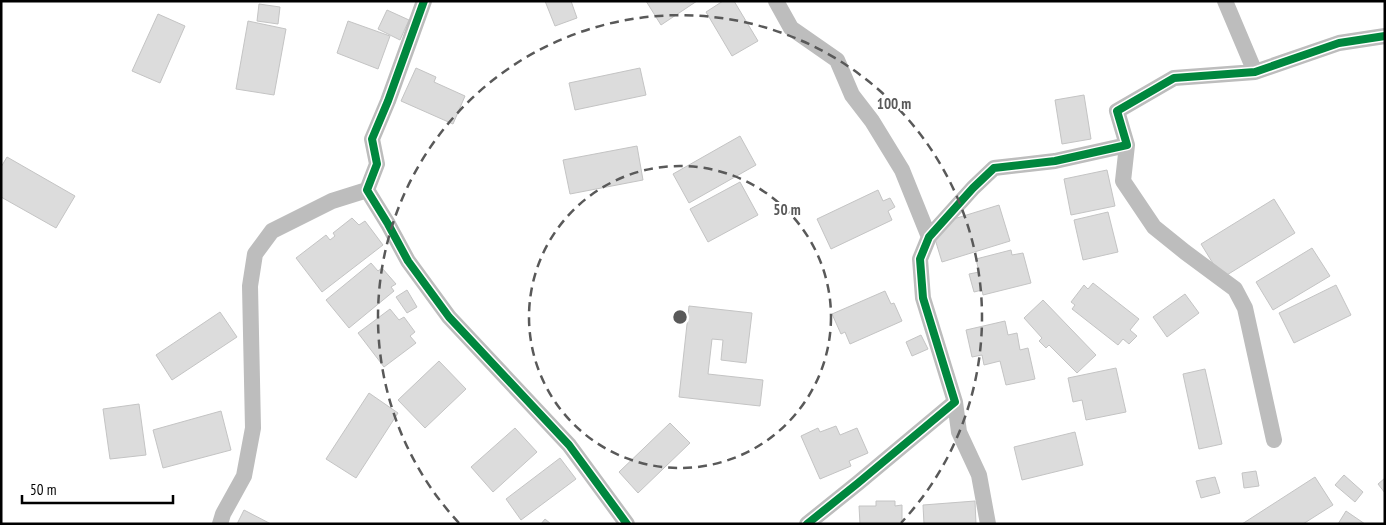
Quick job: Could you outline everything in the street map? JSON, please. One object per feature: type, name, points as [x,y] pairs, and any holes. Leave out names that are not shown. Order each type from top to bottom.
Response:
[{"type":"street","points":[[367,190],[377,164],[372,140],[424,1]]},
{"type":"street","points":[[776,1],[791,28],[837,60],[852,96],[872,121],[902,170],[929,237]]},
{"type":"street","points":[[1225,1],[1255,72]]},
{"type":"street","points":[[1274,440],[1245,308],[1235,289],[1154,227],[1123,181],[1127,145],[1117,111],[1174,78],[1255,72],[1339,43],[1385,36]]},
{"type":"street","points":[[988,524],[979,475],[959,432],[955,402],[923,298],[920,258],[929,237],[973,188],[994,168],[1055,161],[1127,145]]},
{"type":"street","points":[[220,524],[223,514],[244,476],[253,428],[250,286],[255,254],[272,231],[332,201],[367,190]]},
{"type":"street","points":[[367,190],[408,261],[449,317],[569,445],[627,524]]},
{"type":"street","points":[[807,524],[955,402]]},
{"type":"building","points":[[545,1],[571,1],[577,18],[555,26]]},
{"type":"building","points":[[646,1],[697,1],[661,25]]},
{"type":"building","points":[[723,1],[734,1],[758,41],[732,56],[706,12]]},
{"type":"building","points":[[259,4],[280,7],[278,24],[257,21]]},
{"type":"building","points":[[387,10],[409,20],[400,40],[378,29]]},
{"type":"building","points":[[158,14],[185,26],[160,83],[132,71]]},
{"type":"building","points":[[248,21],[286,29],[274,95],[236,89]]},
{"type":"building","points":[[348,21],[390,36],[378,69],[337,53]]},
{"type":"building","points":[[416,68],[436,77],[434,82],[465,96],[453,124],[401,101]]},
{"type":"building","points":[[640,68],[646,95],[575,110],[569,83]]},
{"type":"building","points":[[1084,95],[1091,139],[1062,144],[1055,100]]},
{"type":"building","points":[[740,136],[756,165],[689,203],[673,174]]},
{"type":"building","points":[[637,146],[643,180],[570,194],[563,160]]},
{"type":"building","points":[[7,157],[75,196],[56,228],[1,197],[1,167]]},
{"type":"building","points":[[1107,170],[1115,206],[1071,215],[1064,179]]},
{"type":"building","points":[[740,182],[758,215],[708,242],[690,209]]},
{"type":"building","points":[[878,190],[883,201],[890,198],[895,207],[888,211],[892,220],[831,249],[817,219]]},
{"type":"building","points":[[1274,199],[1295,233],[1222,278],[1201,244]]},
{"type":"building","points":[[999,205],[1010,241],[942,262],[931,226]]},
{"type":"building","points":[[1108,212],[1118,252],[1083,260],[1074,220]]},
{"type":"building","points":[[352,218],[359,225],[365,221],[383,245],[322,292],[296,258],[326,235],[330,240],[335,236],[333,233]]},
{"type":"building","points":[[1312,248],[1330,276],[1273,310],[1256,282]]},
{"type":"building","points":[[1011,250],[1012,255],[1023,253],[1031,283],[983,295],[982,290],[974,292],[969,274],[979,272],[976,259]]},
{"type":"building","points":[[371,263],[378,271],[382,268],[396,284],[391,287],[394,291],[349,328],[326,300]]},
{"type":"building","points":[[1093,283],[1139,319],[1130,330],[1137,336],[1129,344],[1123,339],[1118,345],[1072,309],[1075,305],[1071,302],[1084,285],[1088,289]]},
{"type":"building","points":[[1336,285],[1351,315],[1294,343],[1279,313]]},
{"type":"building","points":[[407,290],[417,307],[407,313],[396,297]]},
{"type":"building","points":[[885,291],[891,304],[894,303],[902,321],[850,344],[845,332],[841,334],[832,314]]},
{"type":"building","points":[[1185,294],[1199,313],[1167,337],[1153,317]]},
{"type":"building","points":[[1043,300],[1096,355],[1077,373],[1049,345],[1046,348],[1039,341],[1042,338],[1024,318]]},
{"type":"building","points":[[689,306],[752,313],[746,363],[721,360],[723,340],[712,339],[708,374],[763,380],[760,406],[679,397]]},
{"type":"building","points":[[390,309],[399,320],[404,317],[415,332],[410,336],[416,343],[384,367],[358,333]]},
{"type":"building","points":[[220,312],[237,337],[172,380],[156,355]]},
{"type":"building","points":[[1005,321],[1008,335],[1017,333],[1020,350],[1028,348],[1035,379],[1006,385],[1000,361],[984,365],[982,355],[972,357],[966,330]]},
{"type":"building","points":[[921,335],[928,349],[912,356],[906,342]]},
{"type":"building","points":[[439,361],[466,389],[425,428],[398,400]]},
{"type":"building","points":[[1116,368],[1126,412],[1086,420],[1082,400],[1073,402],[1068,378]]},
{"type":"building","points":[[1205,369],[1222,444],[1199,449],[1183,374]]},
{"type":"building","points":[[369,393],[398,413],[356,478],[326,459]]},
{"type":"building","points":[[139,404],[146,455],[110,459],[103,409]]},
{"type":"building","points":[[221,411],[231,450],[163,468],[153,430]]},
{"type":"building","points":[[670,423],[690,443],[638,493],[619,472]]},
{"type":"building","points":[[836,426],[840,435],[857,428],[868,453],[849,461],[851,466],[820,479],[801,436],[818,428],[820,432]]},
{"type":"building","points":[[515,428],[537,452],[493,492],[471,467]]},
{"type":"building","points":[[1075,432],[1083,465],[1022,480],[1014,447]]},
{"type":"building","points":[[560,458],[576,479],[521,520],[506,499]]},
{"type":"building","points":[[1256,471],[1259,486],[1244,488],[1242,473]]},
{"type":"building","points":[[1344,475],[1363,492],[1355,502],[1335,485]]},
{"type":"building","points":[[1215,477],[1220,493],[1201,498],[1196,481]]},
{"type":"building","points":[[1315,477],[1333,505],[1303,524],[1242,524]]},
{"type":"building","points":[[1385,478],[1385,493],[1378,484]]},
{"type":"building","points":[[876,501],[895,501],[895,506],[902,505],[902,524],[860,524],[859,506],[876,506]]},
{"type":"building","points":[[975,501],[976,524],[924,524],[923,505]]},
{"type":"building","points":[[244,510],[271,524],[237,524]]},
{"type":"building","points":[[1346,511],[1365,524],[1338,524]]},
{"type":"building","points":[[545,519],[551,524],[541,524]]},
{"type":"cycle path","points":[[424,1],[388,101],[372,139],[377,164],[367,190],[408,261],[449,317],[569,445],[627,524]]},
{"type":"cycle path","points":[[807,524],[955,402],[923,298],[920,259],[929,237],[973,188],[994,168],[1055,161],[1127,145],[1117,111],[1174,78],[1255,72],[1339,43],[1385,36]]}]
